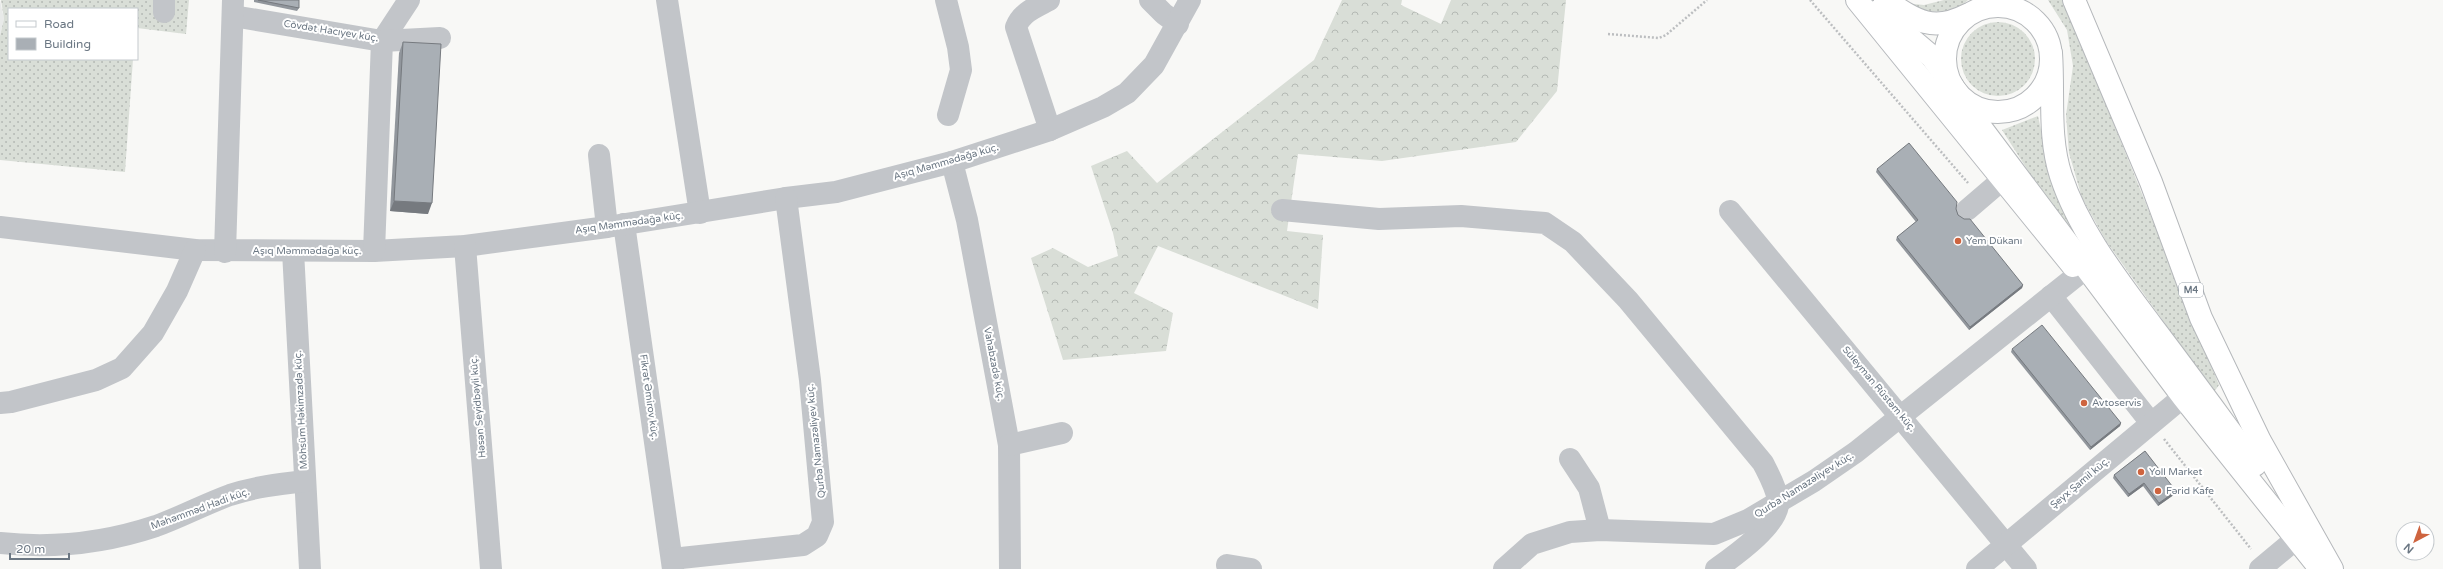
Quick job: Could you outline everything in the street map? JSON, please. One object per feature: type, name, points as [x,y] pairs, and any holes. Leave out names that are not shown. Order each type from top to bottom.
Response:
[{"type":"main road","points":[[1857,0],[2002,180],[2182,397],[2296,539],[2327,567]]},
{"type":"main road","points":[[1865,0],[1917,43],[1930,56],[2182,397]]},
{"type":"main road","points":[[1885,0],[1916,20],[1935,25],[1948,24],[1980,8],[1996,5],[2012,7],[2027,14],[2039,24],[2049,45],[2054,145],[2061,176],[2075,209],[2099,251],[2327,567]]},
{"type":"main road","points":[[1982,0],[1955,27],[1950,36],[1945,56],[1946,72],[1953,87],[1963,99],[1977,108],[1992,112],[2008,111],[2023,106],[2036,97],[2046,84],[2051,69],[2049,45],[2029,0]]},
{"type":"main road","name":"M4","points":[[2074,0],[2128,125],[2208,332],[2260,441],[2327,567]]},
{"type":"street","name":"Cövdət Hacıyev küç.","points":[[233,8],[382,41],[409,0]]},
{"type":"street","points":[[667,0],[700,213]]},
{"type":"street","points":[[946,0],[958,47],[961,70],[948,115]]},
{"type":"street","points":[[1049,0],[1025,13],[1020,18],[1016,27],[1050,130]]},
{"type":"street","points":[[1150,0],[1164,14],[1178,24]]},
{"type":"street","name":"Aşıq Məmmədağa küç.","points":[[0,227],[195,250],[225,252],[374,251],[465,246],[615,226],[786,198],[836,192],[952,162],[1050,130],[1103,107],[1127,93],[1139,83],[1154,65],[1190,0]]},
{"type":"street","points":[[225,252],[233,8]]},
{"type":"street","points":[[374,251],[382,41],[440,38]]},
{"type":"street","name":"Fikrət Əmirov küç.","points":[[599,155],[615,226],[672,564]]},
{"type":"street","name":"Vahabzadə küç.","points":[[952,162],[968,220],[1009,446],[1010,569]]},
{"type":"street","points":[[1974,204],[2002,180]]},
{"type":"street","name":"Qurba Namazəliyev küç.","points":[[672,564],[803,545],[817,536],[823,522],[810,380],[786,198]]},
{"type":"street","points":[[1282,210],[1379,219],[1461,216],[1545,223],[1573,242],[1628,300],[1763,463],[1774,485],[1779,502],[1774,515],[1765,528],[1751,543],[1716,569]]},
{"type":"street","name":"Süleyman Rüstəm küç.","points":[[1730,211],[1902,417],[2026,569]]},
{"type":"street","name":"Həsən Seyidbəyli küç.","points":[[465,246],[491,569]]},
{"type":"street","points":[[0,403],[11,402],[96,380],[122,368],[153,333],[177,291],[195,250]]},
{"type":"street","name":"Möhsüm Həkimzadə küç.","points":[[292,251],[310,569]]},
{"type":"street","name":"Qurba Namazəliyev küç.","points":[[1504,569],[1532,544],[1570,532],[1600,530],[1714,534],[1748,520],[1779,502],[1856,452],[1902,417],[2080,273]]},
{"type":"street","points":[[2051,296],[2151,422]]},
{"type":"street","name":"Şeyx Şamil küç.","points":[[1977,569],[2182,397]]},
{"type":"street","points":[[1009,446],[1062,433]]},
{"type":"street","points":[[1570,460],[1589,488],[1600,530]]},
{"type":"street","name":"Məhəmməd Hadi küç.","points":[[0,543],[54,546],[95,542],[158,525],[230,495],[268,485],[305,481]]},
{"type":"street","points":[[2262,567],[2296,539]]},
{"type":"street","points":[[1227,565],[1251,569]]},
{"type":"path","points":[[1608,34],[1659,38],[1666,35],[1708,0]]},
{"type":"path","points":[[1810,0],[1974,204]]},
{"type":"path","points":[[2151,422],[2262,567]]},
{"type":"shaded area","points":[[0,0],[4,19],[0,36]]},
{"type":"green space","points":[[1,0],[189,0],[186,34],[138,28],[138,8],[8,8],[8,60],[133,60],[125,172],[0,160],[0,36],[4,19]]},
{"type":"green space","points":[[1342,0],[1402,0],[1401,5],[1441,24],[1451,0],[1566,0],[1557,91],[1516,142],[1382,161],[1298,154],[1287,231],[1323,235],[1318,309],[1158,246],[1134,293],[1173,313],[1166,351],[1063,360],[1031,258],[1053,248],[1088,267],[1118,256],[1113,233],[1091,166],[1127,151],[1157,183],[1314,60]]},
{"type":"green space","points":[[1944,0],[1968,0],[1954,9],[1937,12],[1920,9],[1904,3],[1924,5]]},
{"type":"green space","points":[[2048,0],[2062,0],[2078,35],[2219,385],[2214,392],[2106,241],[2082,198],[2069,153],[2066,115],[2073,66],[2067,30]]},
{"type":"green space","points":[[1998,22],[2019,28],[2029,38],[2035,59],[2029,80],[2019,90],[1998,96],[1977,90],[1967,80],[1961,59],[1967,38],[1977,28]]},
{"type":"green space","points":[[2038,116],[2051,176],[2087,251],[2034,180],[2002,130]]},
{"type":"building","points":[[258,0],[299,0],[299,8]]},
{"type":"building","points":[[403,42],[441,44],[432,203],[394,201]]},
{"type":"building","points":[[1909,143],[1957,202],[1956,209],[1958,215],[1964,219],[1970,219],[2023,285],[1970,327],[1897,237],[1918,220],[1877,169]]},
{"type":"building","points":[[2042,325],[2121,423],[2091,447],[2012,349]]},
{"type":"building","points":[[2145,451],[2176,491],[2159,503],[2144,483],[2129,494],[2114,475]]},
{"type":"place","name":"Yem Dükanı","points":[[1958,241]]},
{"type":"place","name":"Avtoservis","points":[[2084,403]]},
{"type":"place","name":"Yoll Market","points":[[2141,472]]},
{"type":"place","name":"Fərid Kafe","points":[[2158,491]]}]
